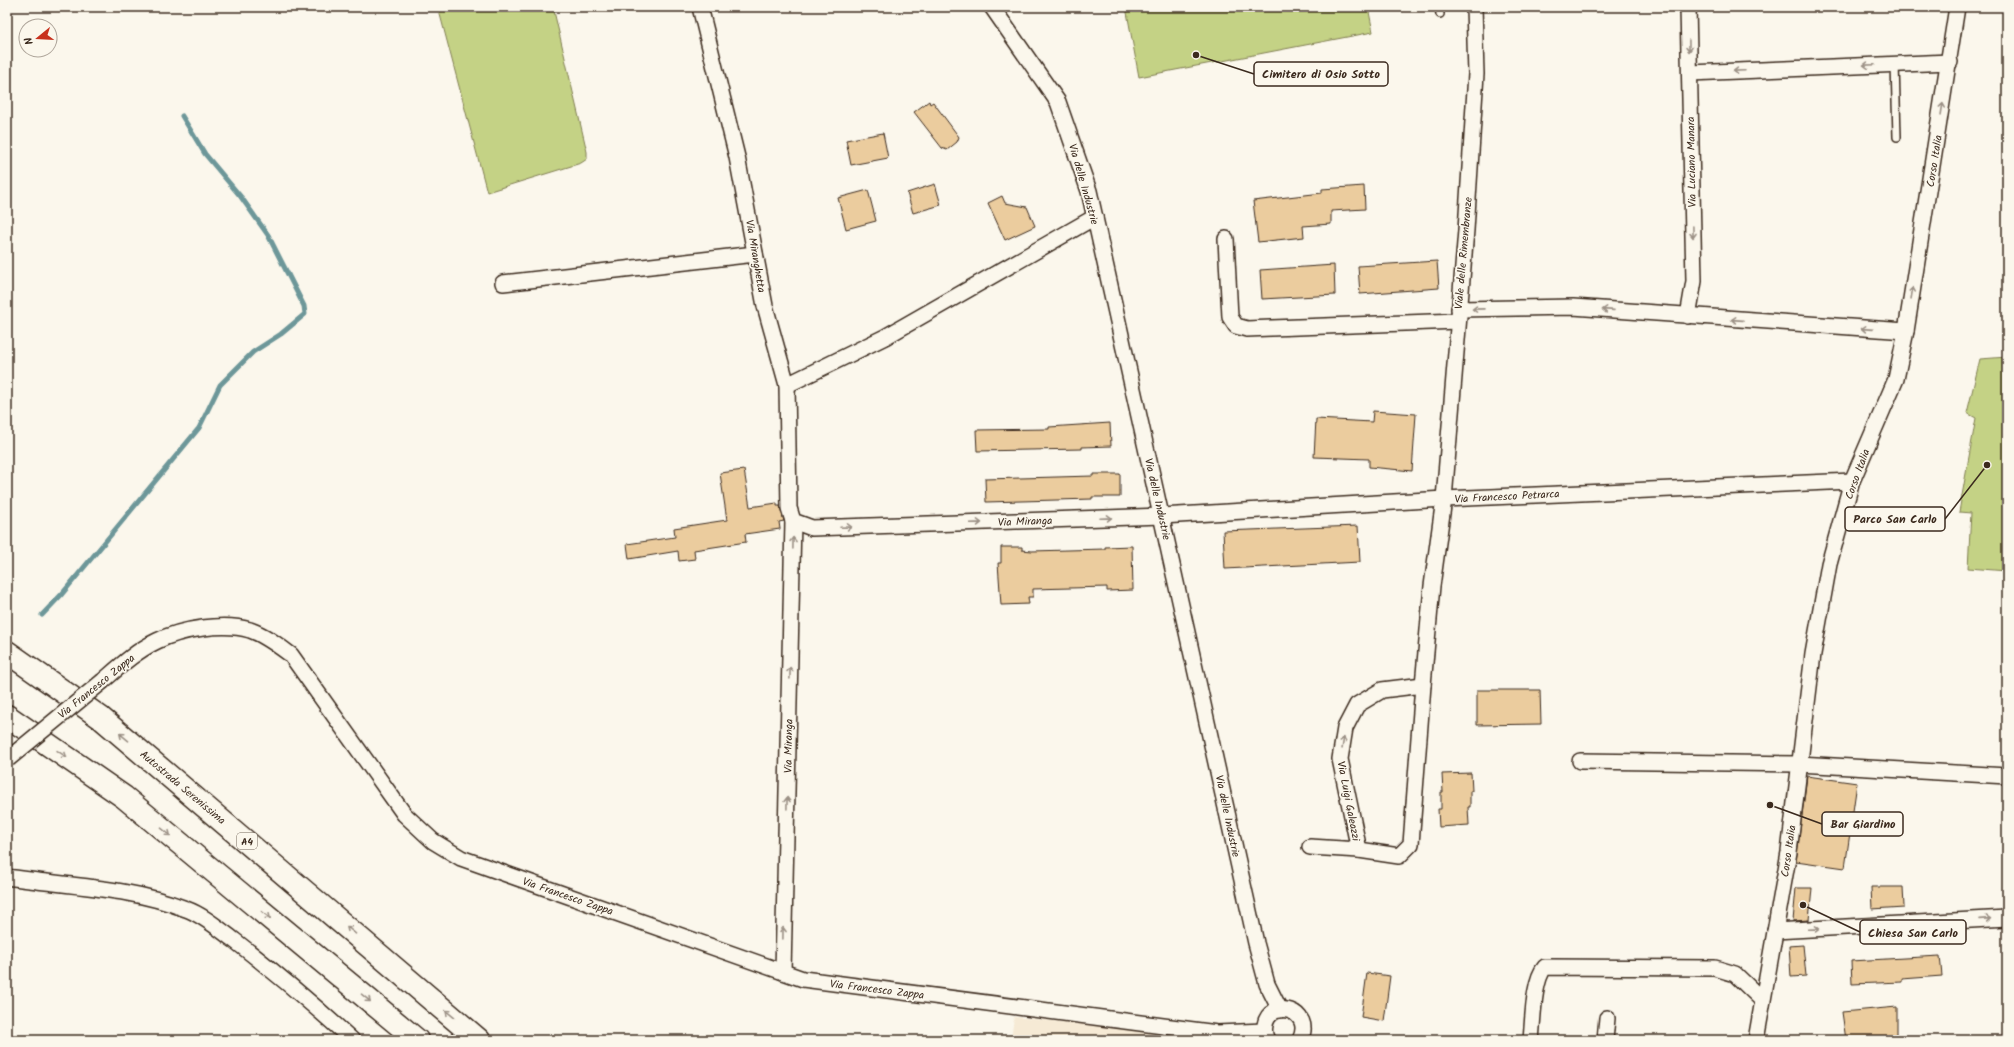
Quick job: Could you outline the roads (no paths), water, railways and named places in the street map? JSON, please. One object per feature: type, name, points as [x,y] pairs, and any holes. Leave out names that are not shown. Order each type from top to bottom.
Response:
[{"type":"highway","name":"Autostrada Serenissima","points":[[7,652],[101,718],[479,1040]]},
{"type":"highway","points":[[7,716],[124,797],[417,1040]]},
{"type":"street","name":"Via Miranghetta","points":[[700,7],[737,157],[765,306],[787,385],[791,514]]},
{"type":"street","name":"Via delle Industrie","points":[[992,7],[1058,102],[1089,191],[1256,943],[1267,984],[1280,1010]]},
{"type":"street","name":"Viale delle Rimembranze","points":[[1444,499],[1466,230],[1476,74],[1474,7]]},
{"type":"street","name":"Via Luciano Manara","points":[[1688,7],[1694,281],[1688,316]]},
{"type":"street","name":"Corso Italia","points":[[1756,1040],[1789,852],[1813,654],[1829,564],[1852,481],[1896,379],[1906,332],[1950,62],[1957,7]]},
{"type":"street","points":[[1690,72],[1950,62]]},
{"type":"street","points":[[787,385],[885,337],[1095,218]]},
{"type":"street","points":[[1226,240],[1230,317],[1236,326],[1247,329],[1573,307],[1906,332]]},
{"type":"street","points":[[502,283],[755,254]]},
{"type":"street","name":"Via Francesco Petrarca","points":[[1162,516],[1444,499],[1852,481]]},
{"type":"street","name":"Via Luigi Galeazzi","points":[[1310,847],[1359,850],[1399,856],[1411,844],[1432,586],[1444,499]]},
{"type":"street","name":"Via Miranga","points":[[791,514],[812,528],[1162,516]]},
{"type":"street","name":"Via Miranga","points":[[782,972],[791,514]]},
{"type":"street","name":"Via Francesco Zappa","points":[[8,759],[131,656],[158,640],[191,630],[220,626],[249,630],[271,641],[291,656],[404,814],[433,841],[461,858],[803,979],[1217,1032],[1266,1035]]},
{"type":"street","name":"Via Luigi Galeazzi","points":[[1359,850],[1340,759],[1345,728],[1357,705],[1382,690],[1423,685]]},
{"type":"street","points":[[1580,762],[1799,764],[2007,776]]},
{"type":"street","points":[[7,876],[49,884],[122,891],[188,909],[207,920],[263,963],[317,1007],[352,1040]]},
{"type":"street","points":[[1775,931],[2007,918]]},
{"type":"street","points":[[1531,1040],[1540,973],[1545,967],[1715,968],[1736,974],[1762,1000]]},
{"type":"street","points":[[1266,1035],[1266,1020],[1274,1012],[1280,1010],[1291,1010],[1300,1018],[1304,1029],[1300,1040]]},
{"type":"street","points":[[1605,1040],[1607,1018]]},
{"type":"lane","points":[[1895,64],[1897,137]]},
{"type":"waterway","points":[[42,615],[62,594],[199,428],[220,385],[253,352],[281,334],[305,314],[304,306],[268,235],[241,197],[205,154],[182,116]]},
{"type":"place","name":"Cimitero di Osio Sotto","points":[[1196,55]]},
{"type":"place","name":"Parco San Carlo","points":[[1987,465]]},
{"type":"place","name":"Bar Giardino","points":[[1770,805]]},
{"type":"place","name":"Chiesa San Carlo","points":[[1803,905]]}]
